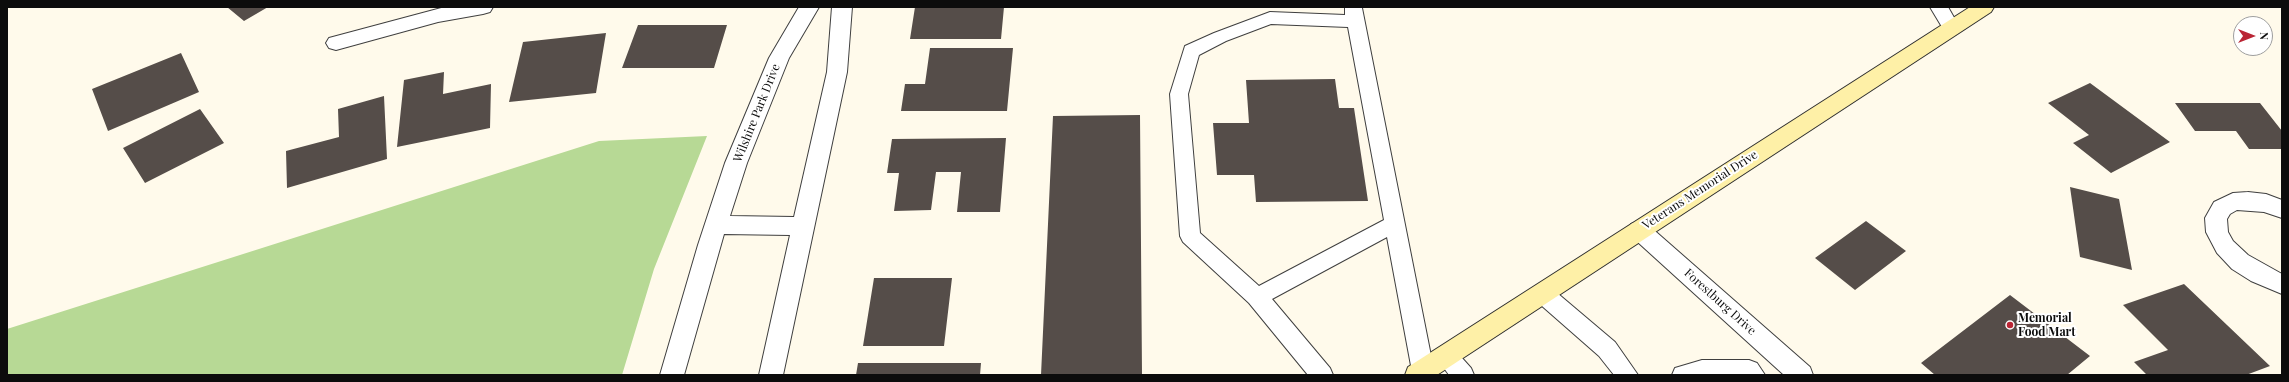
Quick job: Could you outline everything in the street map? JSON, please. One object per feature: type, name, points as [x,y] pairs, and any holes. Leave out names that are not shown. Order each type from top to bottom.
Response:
[{"type":"main road","name":"Veterans Memorial Drive","points":[[1420,373],[1984,7]]},
{"type":"street","points":[[336,43],[438,15],[483,7]]},
{"type":"street","name":"Wilshire Park Drive","points":[[672,375],[716,225],[736,163],[779,58],[809,7]]},
{"type":"street","points":[[771,375],[836,72],[842,7]]},
{"type":"street","points":[[2282,209],[2260,202],[2233,202],[2222,208],[2216,218],[2217,232],[2225,247],[2240,262],[2259,274],[2282,284]]},
{"type":"street","points":[[716,225],[803,226]]},
{"type":"street","name":"Forestburg Drive","points":[[1639,230],[1801,375]]},
{"type":"lane","points":[[1938,7],[1951,28]]},
{"type":"lane","points":[[1322,375],[1257,296],[1190,236],[1179,94],[1190,51],[1220,37],[1270,18],[1354,14],[1394,224],[1420,373]]},
{"type":"lane","points":[[1257,296],[1394,224]]},
{"type":"lane","points":[[1542,293],[1607,349],[1627,375]]},
{"type":"lane","points":[[1446,356],[1463,375]]},
{"type":"lane","points":[[1683,375],[1702,370],[1749,370],[1754,375]]},
{"type":"green space","points":[[707,136],[654,269],[622,375],[7,375],[7,329],[599,141]]},
{"type":"building","points":[[227,7],[268,7],[244,21]]},
{"type":"building","points":[[915,7],[1004,7],[1001,39],[910,39]]},
{"type":"building","points":[[638,25],[727,25],[714,68],[622,68]]},
{"type":"building","points":[[606,33],[596,93],[509,102],[523,42]]},
{"type":"building","points":[[930,48],[1013,48],[1007,111],[901,111],[905,84],[925,84]]},
{"type":"building","points":[[181,53],[199,92],[108,131],[92,89]]},
{"type":"building","points":[[444,72],[443,94],[491,84],[490,128],[397,147],[404,80]]},
{"type":"building","points":[[1335,79],[1339,108],[1354,108],[1368,201],[1256,202],[1254,175],[1217,175],[1213,123],[1249,123],[1246,80]]},
{"type":"building","points":[[2090,83],[2170,142],[2111,173],[2073,143],[2089,135],[2048,103]]},
{"type":"building","points":[[384,96],[387,159],[287,188],[286,151],[339,137],[338,109]]},
{"type":"building","points":[[2175,103],[2260,103],[2282,131],[2282,149],[2249,149],[2236,131],[2195,131]]},
{"type":"building","points":[[200,109],[224,143],[145,183],[123,148]]},
{"type":"building","points":[[1140,115],[1142,375],[1041,375],[1053,116]]},
{"type":"building","points":[[1006,138],[1000,212],[957,212],[961,172],[936,172],[931,210],[894,211],[899,173],[887,173],[892,139]]},
{"type":"building","points":[[2070,187],[2119,199],[2132,270],[2080,257]]},
{"type":"building","points":[[1866,221],[1906,251],[1855,290],[1815,258]]},
{"type":"building","points":[[874,278],[952,278],[944,346],[863,346]]},
{"type":"building","points":[[2184,284],[2270,366],[2246,375],[2147,375],[2134,362],[2168,350],[2123,305]]},
{"type":"building","name":"Memorial Food Mart","points":[[2010,295],[2090,356],[2067,375],[1935,375],[1921,363]]},
{"type":"building","points":[[858,363],[981,363],[980,375],[856,375]]},
{"type":"place","name":"Memorial Food Mart","points":[[2010,325]]}]
